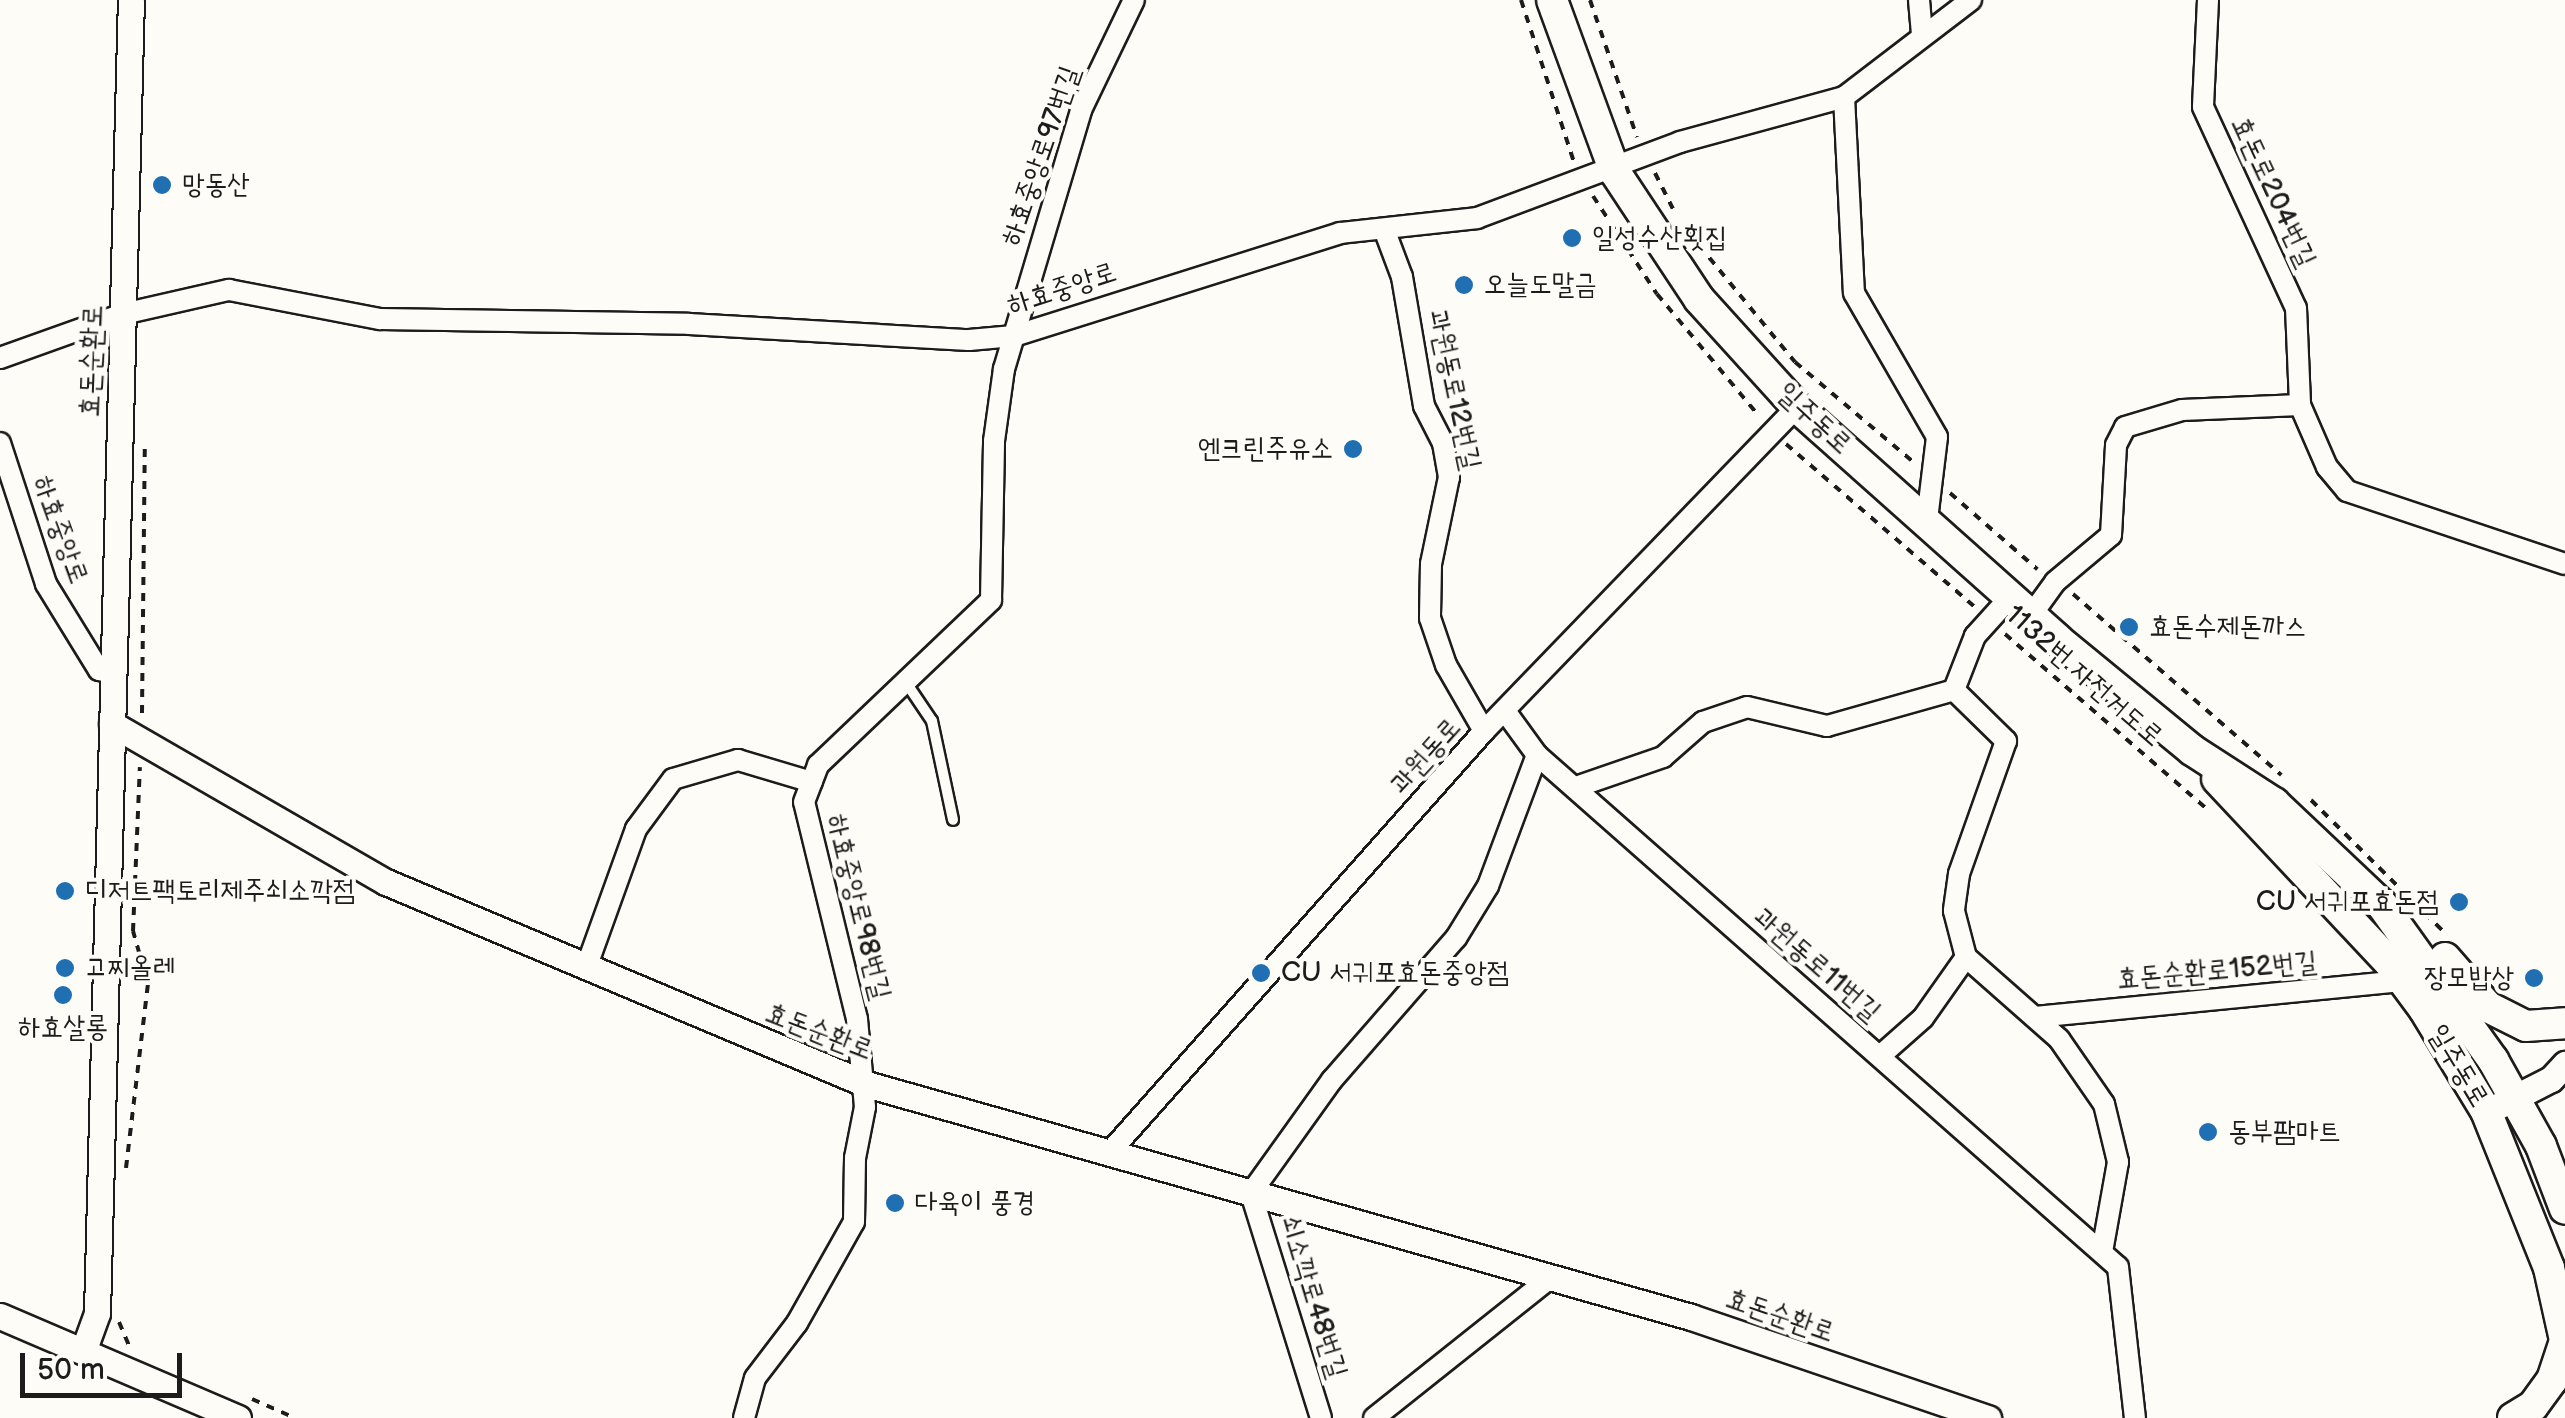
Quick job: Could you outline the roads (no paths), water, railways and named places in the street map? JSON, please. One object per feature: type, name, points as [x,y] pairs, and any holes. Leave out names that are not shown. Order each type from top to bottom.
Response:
[{"type":"main road","name":"일주동로","points":[[1552,0],[1615,172],[1699,300],[1796,407],[2192,750],[2404,981],[2486,1111],[2549,1268],[2565,1340]]},
{"type":"main road","name":"일주동로","points":[[2192,750],[2283,793],[2382,904],[2437,974],[2516,1098],[2565,1209]]},
{"type":"main road","points":[[2283,793],[2373,874],[2488,1007],[2526,1026],[2565,1022]]},
{"type":"main road","points":[[2513,1418],[2533,1406],[2552,1380],[2565,1340]]},
{"type":"street","name":"효돈순환로","points":[[84,1349],[97,1313],[131,0]]},
{"type":"street","name":"하효중앙로97번길","points":[[1014,336],[1044,220],[1081,110],[1134,0]]},
{"type":"street","points":[[1919,0],[1922,33]]},
{"type":"street","name":"하효중앙로","points":[[0,358],[123,314],[230,290],[380,319],[689,324],[969,340],[1014,336],[1322,239],[1477,218],[1615,172],[1680,142],[1844,97],[1922,33],[1971,0]]},
{"type":"street","name":"효돈로204번길","points":[[2208,0],[2204,107],[2296,308],[2300,405],[2327,467],[2347,490],[2565,564]]},
{"type":"street","points":[[1844,97],[1854,293],[1937,436],[1927,520]]},
{"type":"street","name":"과원동로12번길","points":[[1384,229],[1402,276],[1424,406],[1443,443],[1449,478],[1431,564],[1430,618],[1446,665],[1484,732]]},
{"type":"street","name":"하효중앙로98번길","points":[[744,1418],[755,1378],[797,1323],[854,1222],[866,1084],[857,1019],[804,802],[818,765],[991,600],[994,442],[1014,336]]},
{"type":"street","points":[[1954,690],[1976,636],[1990,620],[2022,605],[2055,582],[2111,535],[2116,445],[2125,426],[2182,410],[2300,405]]},
{"type":"street","name":"과원동로","points":[[1109,1153],[1484,732],[1796,407]]},
{"type":"street","name":"하효중앙로","points":[[0,443],[46,584],[99,670],[113,673]]},
{"type":"street","points":[[1576,786],[1664,757],[1702,722],[1747,707],[1827,726],[1954,690]]},
{"type":"street","points":[[1954,690],[2006,742],[1959,874],[1954,911],[1966,957],[2059,1039],[2104,1104],[2118,1162],[2102,1252],[2118,1266],[2134,1418]]},
{"type":"street","name":"과원동로11번길","points":[[1505,711],[1537,754],[2102,1252]]},
{"type":"street","name":"효돈순환로","points":[[112,724],[386,882],[866,1084],[1691,1318],[1988,1418]]},
{"type":"street","points":[[1252,1193],[1332,1080],[1456,938],[1488,886],[1537,754]]},
{"type":"street","points":[[586,968],[636,829],[673,779],[738,760],[812,782]]},
{"type":"street","points":[[1880,1056],[1923,1018],[1966,957]]},
{"type":"street","name":"효돈순환로152번길","points":[[2035,1018],[2404,981]]},
{"type":"street","points":[[2486,1111],[2516,1098],[2565,1064]]},
{"type":"street","name":"쇠소깍로48번길","points":[[1252,1193],[1320,1418]]},
{"type":"street","points":[[1374,1418],[1550,1278]]},
{"type":"street","points":[[0,1316],[242,1407]]},
{"type":"lane","points":[[905,680],[932,721],[953,820]]},
{"type":"place","name":"망동산","points":[[162,185]]},
{"type":"place","name":"일성수산횟집","points":[[1572,238]]},
{"type":"place","name":"오늘도말금","points":[[1464,285]]},
{"type":"place","name":"엔크린주유소","points":[[1353,449]]},
{"type":"place","name":"효돈수제돈까스","points":[[2129,627]]},
{"type":"place","name":"디저트팩토리제주쇠소깍점","points":[[65,891]]},
{"type":"place","name":"CU 서귀포효돈점","points":[[2459,902]]},
{"type":"place","name":"고찌올레","points":[[65,968]]},
{"type":"place","name":"CU 서귀포효돈중앙점","points":[[1261,973]]},
{"type":"place","name":"장모밥상","points":[[2534,978]]},
{"type":"place","name":"하효살롱","points":[[63,995]]},
{"type":"place","name":"동부팜마트","points":[[2208,1132]]},
{"type":"place","name":"다육이 풍경","points":[[895,1203]]}]
